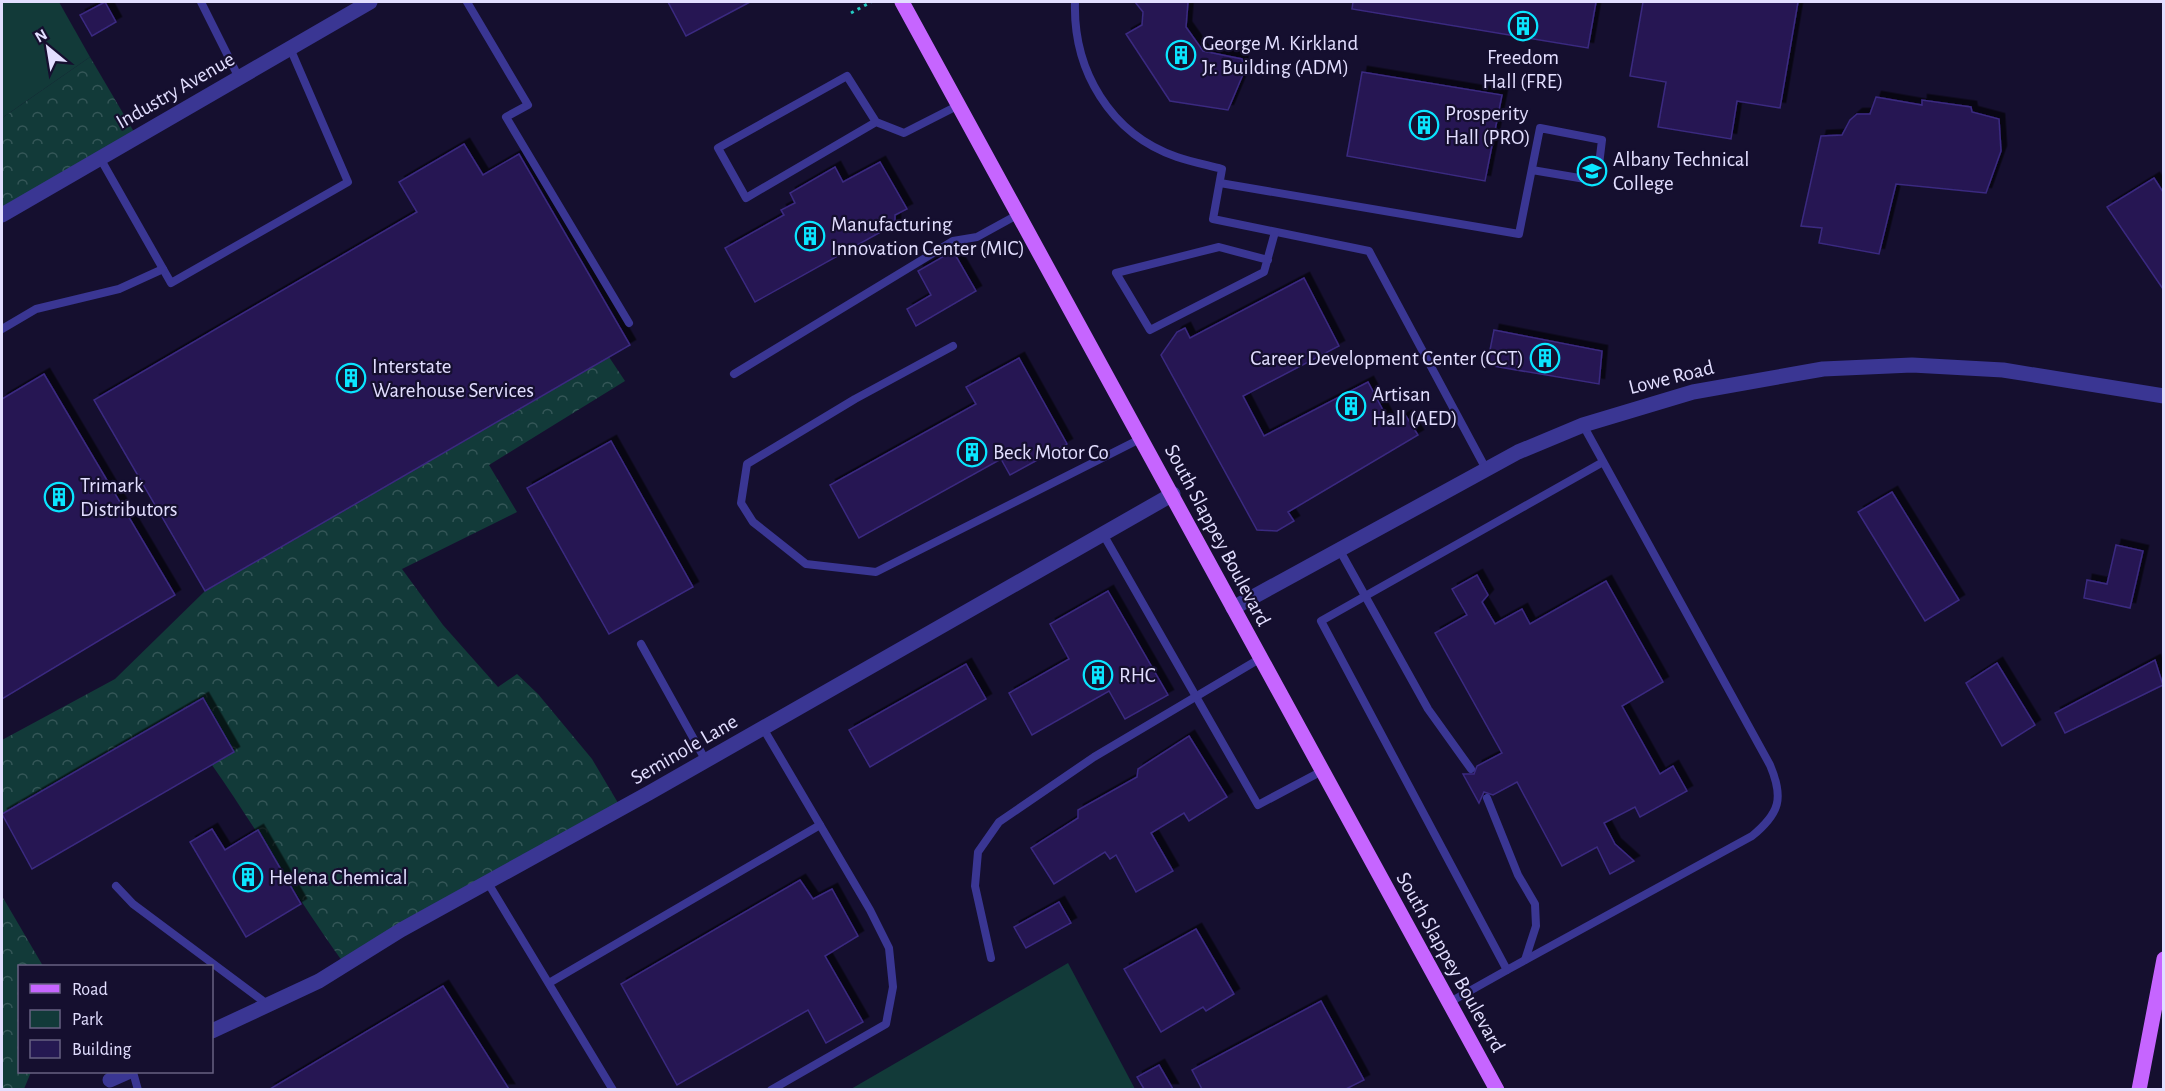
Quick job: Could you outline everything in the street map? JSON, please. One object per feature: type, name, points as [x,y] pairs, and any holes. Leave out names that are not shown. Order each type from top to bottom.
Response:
[{"type":"main road","name":"South Slappey Boulevard","points":[[902,2],[1497,1089]]},
{"type":"main road","points":[[2139,1089],[2163,959]]},
{"type":"street","name":"Industry Avenue","points":[[2,215],[370,2]]},
{"type":"street","name":"Lowe Road","points":[[1233,608],[1486,469],[1583,424],[1660,400],[1737,382],[1823,369],[1912,365],[2003,370],[2163,396]]},
{"type":"street","name":"Seminole Lane","points":[[213,1031],[319,981],[401,930],[706,761],[1173,494]]},
{"type":"street","points":[[110,1080],[124,1073]]},
{"type":"lane","points":[[201,2],[239,78]]},
{"type":"lane","points":[[467,2],[528,105],[506,117],[629,323]]},
{"type":"lane","points":[[1075,2],[1079,53],[1091,84],[1106,105],[1147,143],[1176,157],[1222,169],[1213,219],[1369,251],[1486,469]]},
{"type":"lane","points":[[100,158],[171,283],[348,182],[290,48]]},
{"type":"lane","points":[[876,122],[746,198],[718,148],[847,76],[876,122],[904,133],[959,105]]},
{"type":"lane","points":[[1220,183],[1519,234],[1540,128],[1602,140],[1597,181],[1532,170]]},
{"type":"lane","points":[[734,374],[953,242],[977,237],[1019,214]]},
{"type":"lane","points":[[1268,260],[1218,247],[1116,273],[1150,330],[1264,272],[1268,260],[1275,232]]},
{"type":"lane","points":[[2,329],[36,309],[120,289],[163,269]]},
{"type":"lane","points":[[953,346],[855,399],[747,464],[741,503],[753,522],[806,564],[876,572],[1142,438]]},
{"type":"lane","points":[[1449,1002],[1752,836],[1773,815],[1778,801],[1776,779],[1770,765],[1583,424]]},
{"type":"lane","points":[[1507,970],[1321,621],[1604,462]]},
{"type":"lane","points":[[1103,534],[1258,805],[1322,771]]},
{"type":"lane","points":[[1339,548],[1428,709],[1471,769]]},
{"type":"lane","points":[[641,644],[706,761]]},
{"type":"lane","points":[[991,958],[975,886],[978,852],[999,822],[1094,757],[1261,658]]},
{"type":"lane","points":[[763,728],[889,948],[891,996],[886,1024],[771,1089]]},
{"type":"lane","points":[[1487,798],[1518,875],[1534,904],[1536,926],[1525,960]]},
{"type":"lane","points":[[549,983],[820,825]]},
{"type":"lane","points":[[488,883],[613,1089]]},
{"type":"lane","points":[[116,886],[133,904],[267,1004]]},
{"type":"lane","points":[[134,1073],[138,1089]]},
{"type":"path","points":[[851,13],[871,2]]},
{"type":"green space","points":[[2,2],[59,2],[90,57],[2,118]]},
{"type":"green space","points":[[90,57],[137,137],[2,215],[2,118]]},
{"type":"green space","points":[[609,357],[625,381],[489,465],[517,512],[402,569],[443,625],[498,687],[517,674],[538,694],[592,759],[621,808],[345,965],[212,765],[234,752],[203,698],[2,814],[2,740],[115,679],[205,591]]},
{"type":"green space","points":[[2,896],[42,965],[18,965],[18,1073],[31,1073],[24,1089],[2,1089]]},
{"type":"green space","points":[[1068,963],[1135,1089],[851,1089]]},
{"type":"building","points":[[105,2],[116,22],[92,36],[80,15]]},
{"type":"building","points":[[668,2],[750,2],[686,36]]},
{"type":"building","name":"George M. Kirkland Jr. Building (ADM)","points":[[1135,2],[1188,2],[1186,27],[1203,51],[1242,59],[1244,72],[1228,110],[1170,101],[1126,34],[1142,25],[1143,12]]},
{"type":"building","name":"Freedom Hall (FRE)","points":[[1353,2],[1596,2],[1588,48],[1352,9]]},
{"type":"building","points":[[1643,2],[1798,2],[1780,108],[1737,101],[1731,139],[1658,127],[1666,82],[1630,76]]},
{"type":"building","name":"Prosperity Hall (PRO)","points":[[1362,72],[1502,95],[1485,181],[1347,156]]},
{"type":"building","points":[[1876,97],[1922,105],[1922,100],[1971,107],[1972,112],[1999,119],[2001,151],[1986,193],[1896,184],[1879,254],[1819,243],[1822,228],[1801,226],[1821,136],[1842,135],[1850,120],[1857,114],[1870,114]]},
{"type":"building","name":"Interstate Warehouse Services","points":[[464,144],[483,175],[519,154],[630,345],[205,591],[94,400],[417,212],[399,182]]},
{"type":"building","name":"Manufacturing Innovation Center (MIC)","points":[[880,162],[907,209],[895,215],[895,224],[755,302],[725,248],[784,215],[781,210],[795,203],[790,193],[835,167],[843,182]]},
{"type":"building","points":[[2154,178],[2163,192],[2163,289],[2107,207]]},
{"type":"building","points":[[953,251],[976,291],[916,326],[907,309],[931,295],[918,271]]},
{"type":"building","name":"Artisan Hall (AED)","points":[[1304,278],[1339,346],[1243,396],[1264,436],[1368,382],[1391,425],[1406,416],[1418,435],[1288,512],[1294,521],[1277,531],[1257,530],[1161,355],[1177,332],[1185,328],[1190,338]]},
{"type":"building","name":"Career Development Center (CCT)","points":[[1494,330],[1602,351],[1599,384],[1487,365]]},
{"type":"building","name":"Beck Motor Co","points":[[1019,358],[1067,444],[1010,475],[1001,459],[859,538],[830,485],[976,404],[966,387]]},
{"type":"building","name":"Trimark Distributors","points":[[44,374],[175,595],[2,699],[2,399]]},
{"type":"building","points":[[611,441],[693,587],[609,634],[527,488]]},
{"type":"building","points":[[1892,492],[1959,600],[1925,621],[1858,512]]},
{"type":"building","points":[[2116,545],[2143,551],[2130,608],[2084,598],[2087,580],[2107,584]]},
{"type":"building","points":[[1477,575],[1488,595],[1482,602],[1495,624],[1522,609],[1530,624],[1606,581],[1663,682],[1622,706],[1660,774],[1673,766],[1687,791],[1640,817],[1635,807],[1604,823],[1615,844],[1634,861],[1610,874],[1597,847],[1562,866],[1517,782],[1493,795],[1484,792],[1479,803],[1463,774],[1474,774],[1477,766],[1502,753],[1435,633],[1467,615],[1452,589]]},
{"type":"building","name":"RHC","points":[[1108,591],[1168,695],[1125,719],[1109,691],[1032,735],[1009,693],[1069,659],[1050,624]]},
{"type":"building","points":[[2155,660],[2163,685],[2065,733],[2055,713]]},
{"type":"building","points":[[1997,663],[2035,725],[2002,746],[1966,683]]},
{"type":"building","points":[[966,664],[986,699],[870,767],[849,730]]},
{"type":"building","points":[[203,698],[234,752],[32,869],[2,814]]},
{"type":"building","points":[[1189,736],[1227,797],[1189,821],[1184,813],[1151,833],[1173,871],[1136,892],[1116,855],[1110,859],[1105,852],[1054,884],[1031,848],[1078,818],[1078,810],[1137,777],[1138,769]]},
{"type":"building","name":"Helena Chemical","points":[[212,829],[225,850],[258,830],[301,904],[246,937],[190,842]]},
{"type":"building","points":[[800,880],[813,899],[832,889],[858,936],[825,956],[863,1022],[826,1043],[808,1010],[677,1085],[621,984]]},
{"type":"building","points":[[1059,902],[1071,923],[1026,948],[1014,927]]},
{"type":"building","points":[[1196,929],[1234,994],[1206,1011],[1203,1007],[1161,1032],[1124,969]]},
{"type":"building","points":[[443,986],[509,1089],[270,1089]]},
{"type":"building","points":[[1321,1001],[1364,1080],[1346,1089],[1202,1089],[1192,1070]]},
{"type":"building","points":[[1159,1065],[1173,1089],[1144,1089],[1137,1077]]},
{"type":"place","name":"Freedom Hall (FRE)","points":[[1523,26]]},
{"type":"place","name":"George M. Kirkland Jr. Building (ADM)","points":[[1181,55]]},
{"type":"place","name":"Prosperity Hall (PRO)","points":[[1424,125]]},
{"type":"place","name":"Albany Technical College","points":[[1592,171]]},
{"type":"place","name":"Manufacturing Innovation Center (MIC)","points":[[810,236]]},
{"type":"place","name":"Career Development Center (CCT)","points":[[1545,358]]},
{"type":"place","name":"Interstate Warehouse Services","points":[[351,378]]},
{"type":"place","name":"Artisan Hall (AED)","points":[[1351,406]]},
{"type":"place","name":"Beck Motor Co","points":[[972,452]]},
{"type":"place","name":"Trimark Distributors","points":[[59,497]]},
{"type":"place","name":"RHC","points":[[1098,675]]},
{"type":"place","name":"Helena Chemical","points":[[248,877]]}]
